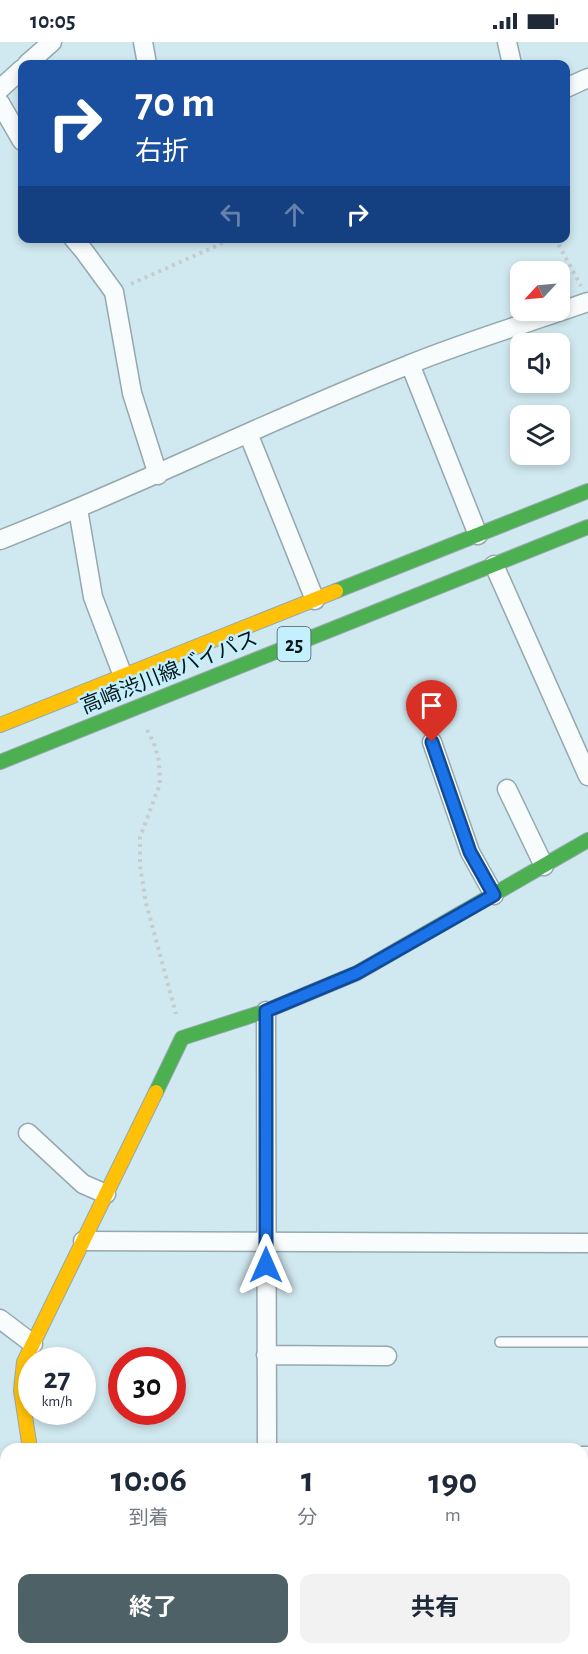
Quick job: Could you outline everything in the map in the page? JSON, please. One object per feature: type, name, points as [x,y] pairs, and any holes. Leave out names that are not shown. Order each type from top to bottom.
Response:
[{"type":"main road","name":"高崎渋川線バイパス","points":[[0,725],[588,490]]},
{"type":"main road","name":"高崎渋川線バイパス","points":[[0,762],[588,527]]},
{"type":"main road","points":[[29,1443],[21,1390],[24,1362],[182,1038],[266,1011],[357,973],[588,840]]},
{"type":"street","points":[[32,60],[52,42]]},
{"type":"street","points":[[143,42],[146,60]]},
{"type":"street","points":[[507,42],[511,60]]},
{"type":"street","points":[[0,89],[18,73]]},
{"type":"street","points":[[570,86],[588,78]]},
{"type":"street","points":[[0,103],[18,134]]},
{"type":"street","points":[[78,243],[114,292],[132,393],[158,475]]},
{"type":"street","points":[[0,540],[158,475],[248,433],[410,364],[585,296]]},
{"type":"street","points":[[410,364],[478,535]]},
{"type":"street","points":[[248,433],[315,600]]},
{"type":"street","points":[[78,509],[93,597],[123,676]]},
{"type":"street","points":[[494,565],[588,776]]},
{"type":"street","points":[[432,742],[470,852],[494,895]]},
{"type":"street","points":[[507,789],[544,866]]},
{"type":"street","points":[[266,1011],[267,1443]]},
{"type":"street","points":[[28,1133],[83,1184],[106,1194]]},
{"type":"street","points":[[83,1241],[588,1244]]},
{"type":"street","points":[[0,1319],[33,1344]]},
{"type":"street","points":[[266,1356],[387,1356]]},
{"type":"lane","points":[[500,1342],[588,1342]]},
{"type":"path","points":[[114,292],[223,243]]},
{"type":"path","points":[[558,243],[585,296]]},
{"type":"path","points":[[136,707],[154,743],[159,761],[160,784],[140,837],[140,866],[146,903],[182,1038]]},
{"type":"traffic: fast","points":[[336,591],[588,491]]},
{"type":"traffic: fast","points":[[0,762],[588,527]]},
{"type":"traffic: fast","points":[[156,1092],[182,1038],[266,1011],[357,973],[588,840]]},
{"type":"traffic: slow","points":[[0,725],[336,591]]},
{"type":"traffic: slow","points":[[29,1443],[21,1390],[24,1362],[156,1092]]},
{"type":"route","points":[[266,1265],[266,1011],[357,973],[494,895],[470,852],[432,742]]}]
